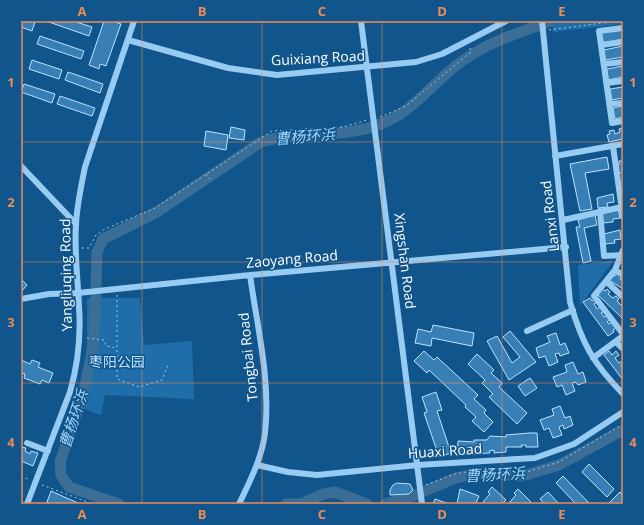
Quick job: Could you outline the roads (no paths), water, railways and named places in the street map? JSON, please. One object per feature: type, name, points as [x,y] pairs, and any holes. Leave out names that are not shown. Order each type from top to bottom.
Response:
[{"type":"street","name":"Yangliuqing Road","points":[[27,504],[48,451],[74,376],[79,346],[76,224],[85,167],[134,21]]},
{"type":"street","name":"Xingshan Road","points":[[361,21],[393,263],[422,502]]},
{"type":"street","name":"Guixiang Road","points":[[128,40],[228,68],[271,74],[367,68],[416,62],[442,54],[506,21]]},
{"type":"street","name":"Lanxi Road","points":[[542,21],[555,156],[566,247],[570,302],[583,341],[593,358],[623,394]]},
{"type":"street","points":[[623,28],[599,31],[612,123],[623,121]]},
{"type":"street","points":[[601,45],[623,42]]},
{"type":"street","points":[[604,64],[623,62]]},
{"type":"street","points":[[606,83],[623,81]]},
{"type":"street","points":[[609,104],[623,103]]},
{"type":"street","points":[[555,156],[623,144]]},
{"type":"street","points":[[613,146],[621,179],[623,217]]},
{"type":"street","points":[[615,159],[623,158]]},
{"type":"street","points":[[21,166],[76,224]]},
{"type":"street","points":[[563,220],[622,207]]},
{"type":"street","points":[[600,211],[604,256],[623,253]]},
{"type":"street","name":"Zaoyang Road","points":[[21,299],[49,294],[78,293],[250,275],[566,247]]},
{"type":"street","points":[[593,358],[616,342],[623,335],[594,296],[607,282],[615,270],[623,253]]},
{"type":"street","points":[[615,270],[623,275]]},
{"type":"street","name":"Tongbai Road","points":[[240,502],[257,465],[265,433],[266,386],[250,275]]},
{"type":"street","points":[[607,282],[623,297]]},
{"type":"street","points":[[527,331],[573,310]]},
{"type":"street","points":[[616,342],[623,349]]},
{"type":"street","name":"Huaxi Road","points":[[257,465],[288,472],[317,475],[418,465],[535,458],[574,444],[623,412]]},
{"type":"street","points":[[27,443],[48,451]]},
{"type":"waterway","name":"曹杨环浜","points":[[96,285],[97,252],[103,239],[157,212],[261,142],[291,136],[366,129],[381,124],[393,118],[415,103],[454,67],[465,59],[506,37],[551,21]]},
{"type":"waterway","name":"曹杨环浜","points":[[96,297],[93,349],[83,394],[60,462],[61,475],[69,487],[119,504]]},
{"type":"waterway","name":"曹杨环浜","points":[[385,504],[413,496],[456,478],[479,473],[522,476],[559,465],[623,430]]},
{"type":"waterway","name":"曹杨环浜","points":[[286,504],[301,504],[323,494],[335,492],[367,504]]},
{"type":"park label","name":"枣阳公园","points":[[117,362]]}]
